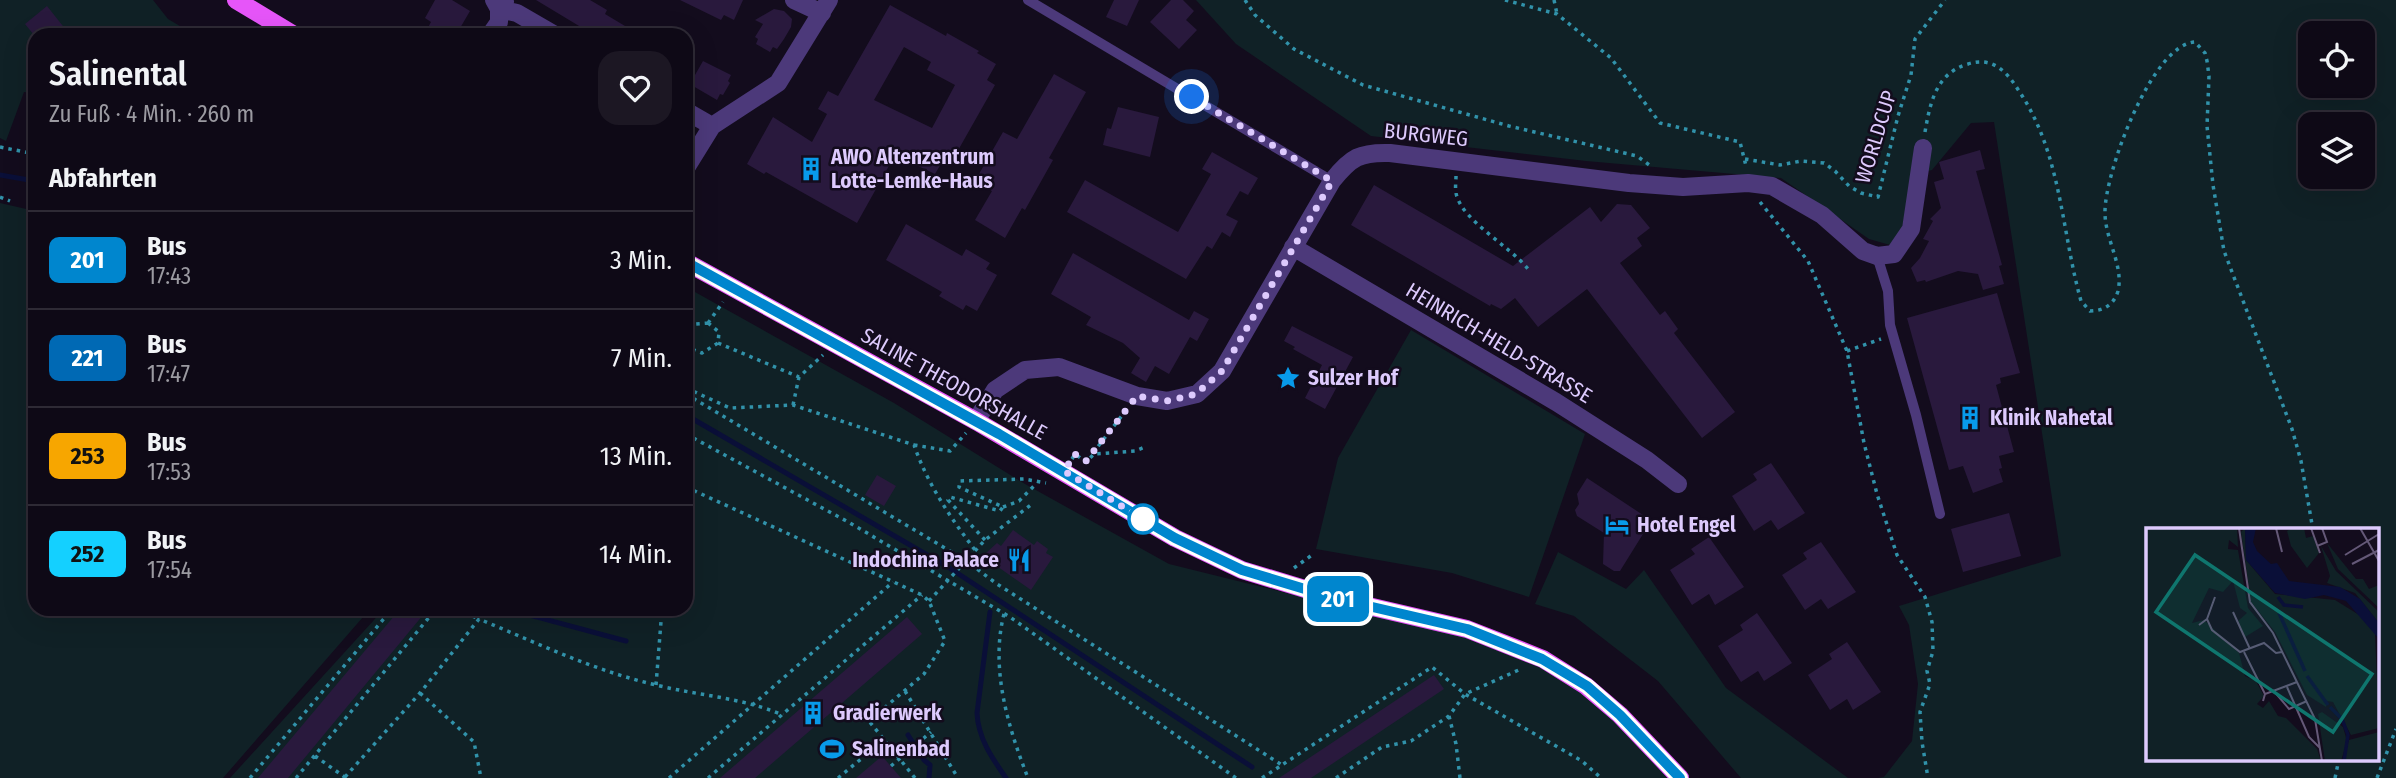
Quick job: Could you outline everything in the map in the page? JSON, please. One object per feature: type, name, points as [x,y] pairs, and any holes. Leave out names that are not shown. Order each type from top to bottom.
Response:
[{"type":"main road","points":[[236,0],[278,28]]},
{"type":"main road","name":"SALINE THEODORSHALLE","points":[[693,266],[976,421],[1059,478],[1242,570],[1338,599],[1467,629],[1542,659],[1587,686],[1620,715],[1680,778]]},
{"type":"street","points":[[693,157],[712,126],[778,83],[825,6],[794,0]]},
{"type":"street","points":[[495,28],[499,22],[500,3],[543,28]]},
{"type":"street","points":[[693,115],[712,126]]},
{"type":"street","points":[[1877,256],[1894,254],[1911,229],[1923,148]]},
{"type":"street","name":"BURGWEG","points":[[976,421],[995,390],[1025,370],[1059,367],[1137,396],[1167,401],[1196,394],[1222,371],[1332,181],[1352,159],[1372,152],[1643,184],[1683,187],[1748,183],[1772,186],[1822,215],[1863,251],[1877,256]]},
{"type":"street","name":"HEINRICH-HELD-STRASSE","points":[[1293,247],[1556,402],[1647,460],[1678,484]]},
{"type":"lane","points":[[1028,0],[1332,181]]},
{"type":"lane","points":[[1877,256],[1888,291],[1889,319],[1941,514]]},
{"type":"path","points":[[1245,0],[1255,15],[1294,50],[1363,85],[1509,126],[1637,156],[1660,172]]},
{"type":"path","points":[[1505,0],[1557,13],[1611,58],[1660,123],[1740,142],[1748,183],[1757,199],[1808,261],[1847,351],[1864,443],[1897,555],[1925,597],[1933,622],[1933,651],[1927,671],[1930,684],[1920,712],[1928,778]]},
{"type":"path","points":[[1554,0],[1557,13]]},
{"type":"path","name":"WORLDCUP","points":[[1745,159],[1780,165],[1801,161],[1824,163],[1849,186],[1861,193],[1878,197],[1911,75],[1915,39],[1945,0]]},
{"type":"path","points":[[1923,148],[1931,97],[1944,79],[1961,66],[1978,61],[1995,64],[2009,76],[2034,114],[2050,155],[2081,302],[2090,311],[2097,311],[2109,306],[2117,296],[2119,284],[2104,211],[2119,146],[2147,88],[2170,54],[2187,42],[2195,41],[2201,46],[2208,69],[2209,149],[2224,251],[2292,429],[2301,461],[2313,528]]},
{"type":"path","points":[[0,147],[28,153]]},
{"type":"path","points":[[1455,160],[1456,192],[1461,205],[1499,242],[1516,254],[1528,269]]},
{"type":"path","points":[[0,197],[10,201]]},
{"type":"path","points":[[708,323],[734,288]]},
{"type":"path","points":[[693,329],[696,324],[708,323],[719,332],[718,343]]},
{"type":"path","points":[[1847,351],[1893,335]]},
{"type":"path","points":[[693,350],[702,353],[718,343]]},
{"type":"path","points":[[718,343],[799,377]]},
{"type":"path","points":[[793,405],[799,377],[835,344]]},
{"type":"path","points":[[693,391],[730,408],[793,405],[914,445],[950,451],[976,421]]},
{"type":"path","points":[[1003,507],[959,486],[960,481],[1038,482],[1059,478],[1075,454],[1086,461],[1093,454],[1137,396]]},
{"type":"path","points":[[693,398],[965,560],[997,584],[1282,765]]},
{"type":"path","points":[[693,438],[850,523],[1004,614],[1236,778]]},
{"type":"path","points":[[914,445],[924,474],[940,502],[975,550]]},
{"type":"path","points":[[1093,454],[1145,447]]},
{"type":"path","points":[[985,540],[948,500],[950,496],[1000,511],[1003,507],[1019,501],[1038,482]]},
{"type":"path","points":[[693,490],[922,595],[929,601],[945,641],[924,674],[869,721],[915,778]]},
{"type":"path","points":[[929,601],[985,540],[1032,504]]},
{"type":"path","points":[[668,778],[893,582]]},
{"type":"path","points":[[708,778],[922,595]]},
{"type":"path","points":[[1004,614],[999,632],[1000,680],[1017,750],[1028,778]]},
{"type":"path","points":[[250,778],[386,616]]},
{"type":"path","points":[[296,778],[430,616]]},
{"type":"path","points":[[472,616],[587,665],[656,685],[754,703],[782,715]]},
{"type":"path","points":[[656,685],[662,616]]},
{"type":"path","points":[[315,756],[345,778],[420,693],[478,619]]},
{"type":"path","points":[[1336,778],[1382,747],[1411,741],[1449,716],[1465,694],[1542,659]]},
{"type":"path","points":[[1262,778],[1432,667],[1465,694],[1582,761],[1601,778]]},
{"type":"path","points":[[905,691],[958,778]]},
{"type":"path","points":[[420,693],[474,742],[481,778]]},
{"type":"path","points":[[1449,716],[1460,778]]},
{"type":"path","points":[[2376,778],[2396,729]]},
{"type":"path","points":[[891,766],[931,732]]},
{"type":"path","points":[[838,778],[884,740]]},
{"type":"path","points":[[2336,778],[2339,760]]},
{"type":"shaded area","points":[[0,0],[153,0],[168,19],[183,28],[28,28],[28,92],[24,92],[6,141],[0,138]]},
{"type":"shaded area","points":[[1196,0],[2396,0],[2396,778],[1878,778],[1884,777],[1912,741],[1918,684],[1909,625],[1899,606],[2061,556],[1994,122],[1971,123],[1932,170],[1912,175],[1902,229],[1890,245],[1869,239],[1781,178],[1586,161],[1371,136],[1236,44]]},
{"type":"shaded area","points":[[0,203],[28,209],[28,616],[364,616],[223,778],[0,778]]},
{"type":"shaded area","points":[[693,291],[894,403],[1025,484],[1169,564],[1463,637],[1540,667],[1582,692],[1616,722],[1668,778],[230,778],[378,616],[693,616]]},
{"type":"shaded area","points":[[1411,330],[1585,434],[1529,597],[1452,573],[1316,549],[1338,458]]},
{"type":"shaded area","points":[[1558,552],[1626,589],[1644,570],[1726,688],[1848,778],[1741,778],[1658,681],[1574,616],[1535,604]]},
{"type":"building","points":[[435,0],[452,0],[470,11],[460,28],[428,28],[431,22],[425,18]]},
{"type":"building","points":[[536,0],[590,0],[607,10],[605,14],[625,26],[582,28]]},
{"type":"building","points":[[680,0],[743,0],[734,20],[724,15],[721,20]]},
{"type":"building","points":[[1114,0],[1139,0],[1127,26],[1106,17]]},
{"type":"building","points":[[1171,0],[1183,0],[1194,11],[1186,20],[1197,30],[1179,49],[1150,22]]},
{"type":"building","points":[[890,5],[946,36],[947,33],[996,64],[987,80],[995,85],[952,161],[945,157],[935,174],[895,155],[857,223],[747,164],[773,117],[812,142],[827,114],[818,109],[828,91],[838,96]],"holes":[[[904,47],[931,62],[927,70],[955,85],[932,128],[874,100]]]},
{"type":"building","points":[[47,6],[64,28],[28,28],[25,24]]},
{"type":"building","points":[[774,9],[784,11],[792,19],[784,39],[777,49],[773,47],[770,52],[756,44],[758,39],[755,37],[763,24],[755,20]]},
{"type":"building","points":[[703,61],[731,75],[728,81],[730,83],[717,100],[693,86],[693,78]]},
{"type":"building","points":[[1054,74],[1086,92],[1049,158],[1053,160],[1025,210],[1022,208],[1005,238],[975,220],[992,191],[975,181],[1003,132],[1017,139]]},
{"type":"building","points":[[1118,107],[1159,117],[1150,157],[1103,145],[1107,128],[1111,129]]},
{"type":"building","name":"Klinik Nahetal","points":[[1980,150],[1985,169],[1976,171],[2002,265],[1999,266],[2004,284],[1983,290],[1978,274],[1958,271],[1926,282],[1917,282],[1911,268],[1929,241],[1923,239],[1933,221],[1930,219],[1941,208],[1934,182],[1944,179],[1939,162]]},
{"type":"building","points":[[1212,152],[1258,178],[1248,195],[1240,191],[1226,215],[1238,221],[1230,237],[1222,232],[1212,249],[1207,246],[1186,279],[1067,212],[1085,180],[1178,232],[1211,174],[1202,169]]},
{"type":"building","points":[[1374,185],[1513,266],[1590,207],[1601,222],[1617,204],[1631,205],[1650,228],[1637,238],[1642,246],[1620,263],[1660,315],[1665,311],[1678,329],[1674,333],[1735,412],[1702,438],[1587,289],[1538,327],[1515,298],[1501,309],[1491,304],[1490,306],[1351,225]]},
{"type":"building","points":[[906,224],[962,256],[966,249],[990,263],[986,269],[997,275],[977,311],[966,305],[963,310],[939,296],[942,292],[886,260]]},
{"type":"building","points":[[1073,253],[1189,320],[1194,311],[1209,319],[1197,341],[1190,337],[1169,374],[1155,366],[1146,382],[1131,373],[1140,358],[1123,343],[1086,325],[1091,317],[1051,294]]},
{"type":"building","name":"Klinik Nahetal","points":[[1997,293],[2020,373],[2000,378],[2001,383],[1996,385],[2014,452],[1999,456],[2003,482],[1973,493],[1963,466],[1949,470],[1907,318]]},
{"type":"building","points":[[1292,326],[1353,357],[1325,409],[1305,398],[1322,365],[1284,341]]},
{"type":"building","points":[[1771,463],[1805,513],[1778,530],[1771,520],[1754,531],[1732,496],[1757,480],[1753,474]]},
{"type":"building","points":[[877,475],[896,486],[884,506],[865,495]]},
{"type":"building","name":"Hotel Engel","points":[[1587,478],[1643,515],[1643,534],[1620,571],[1614,571],[1603,564],[1604,533],[1577,516],[1577,494]]},
{"type":"building","points":[[2009,513],[2021,556],[1963,572],[1951,529]]},
{"type":"building","name":"Indochina Palace","points":[[1013,530],[1034,545],[1037,541],[1048,549],[1046,553],[1053,557],[1031,590],[991,562],[993,558],[986,553],[997,543],[1001,546]]},
{"type":"building","points":[[1709,537],[1744,587],[1715,605],[1709,594],[1692,605],[1670,570],[1695,554],[1691,549]]},
{"type":"building","points":[[1821,542],[1856,592],[1828,609],[1821,599],[1805,610],[1782,575],[1807,559],[1803,553]]},
{"type":"building","points":[[1757,613],[1792,663],[1764,681],[1758,671],[1741,682],[1718,646],[1743,630],[1740,625]]},
{"type":"building","points":[[394,616],[422,616],[288,778],[258,778]]},
{"type":"building","name":"Gradierwerk","points":[[907,617],[922,634],[755,778],[720,778]]},
{"type":"building","points":[[1847,642],[1881,692],[1853,710],[1847,699],[1830,710],[1808,675],[1832,659],[1829,654]]},
{"type":"building","points":[[1434,675],[1444,689],[1311,778],[1279,778]]},
{"type":"building","points":[[882,756],[901,778],[856,778]]},
{"type":"waterway","points":[[0,175],[28,180]]},
{"type":"waterway","points":[[693,419],[948,567],[1252,767]]},
{"type":"waterway","points":[[990,612],[977,713],[983,739],[1006,778]]},
{"type":"waterway","points":[[533,616],[626,641]]},
{"type":"waterway","points":[[908,735],[930,765],[929,778]]},
{"type":"bus line","name":"201","points":[[693,266],[999,434],[1175,538],[1242,570],[1338,599],[1467,629],[1542,659],[1587,686],[1620,715],[1680,778]]},
{"type":"place","name":"AWO Altenzentrum Lotte-Lemke-Haus","points":[[811,169]]},
{"type":"place","name":"Sulzer Hof","points":[[1288,378]]},
{"type":"place","name":"Klinik Nahetal","points":[[1970,418]]},
{"type":"place","name":"Hotel Engel","points":[[1617,525]]},
{"type":"place","name":"Indochina Palace","points":[[1019,560]]},
{"type":"place","name":"Gradierwerk","points":[[813,713]]},
{"type":"place","name":"Salinenbad","points":[[832,749]]},
{"type":"route","points":[[1143,519],[1064,471],[1075,454],[1086,461],[1093,454],[1137,396],[1167,401],[1196,394],[1222,371],[1332,181],[1192,97]]}]
